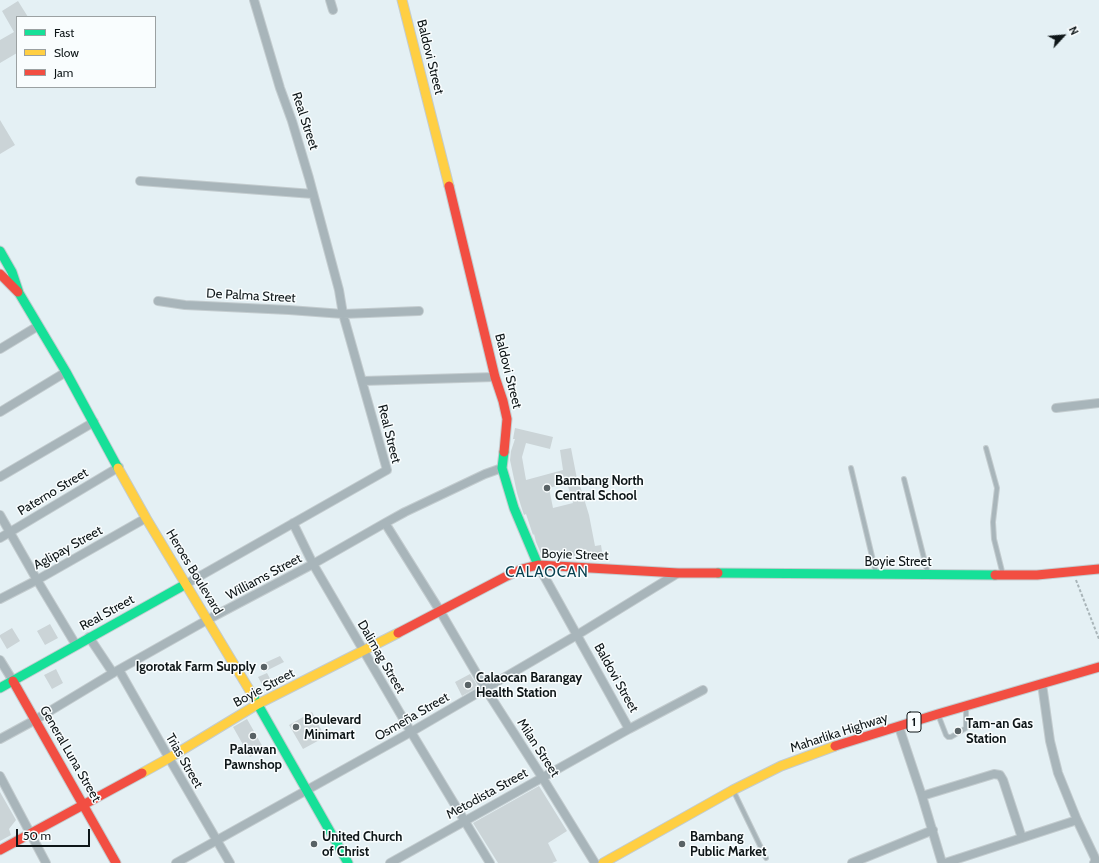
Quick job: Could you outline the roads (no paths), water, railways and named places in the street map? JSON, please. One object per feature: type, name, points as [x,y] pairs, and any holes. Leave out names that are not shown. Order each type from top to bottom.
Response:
[{"type":"street","name":"Real Street","points":[[0,688],[387,470],[343,314],[339,290],[313,194],[254,0]]},
{"type":"street","points":[[330,0],[333,10]]},
{"type":"street","name":"Baldovi Street","points":[[402,0],[450,189],[495,377],[507,419],[502,468],[514,508],[538,565],[629,728]]},
{"type":"street","points":[[140,181],[313,194]]},
{"type":"street","name":"Heroes Boulevard","points":[[0,252],[12,272],[19,293],[66,372],[146,518],[258,704],[348,863]]},
{"type":"street","points":[[1,277],[12,272]]},
{"type":"street","name":"Heroes Boulevard","points":[[1,277],[19,293]]},
{"type":"street","name":"De Palma Street","points":[[158,300],[185,305],[343,314],[419,311]]},
{"type":"street","points":[[0,348],[38,326]]},
{"type":"street","points":[[0,412],[66,372]]},
{"type":"street","points":[[363,381],[495,377]]},
{"type":"street","points":[[1056,408],[1099,403]]},
{"type":"street","points":[[0,477],[94,422]]},
{"type":"street","name":"Paterno Street","points":[[0,538],[119,467]]},
{"type":"street","name":"Williams Street","points":[[0,739],[208,620],[313,564],[405,512],[485,474],[502,468]]},
{"type":"street","points":[[0,515],[76,645]]},
{"type":"street","name":"Aglipay Street","points":[[0,599],[37,580],[146,518]]},
{"type":"street","name":"Dalimag Street","points":[[293,523],[313,564],[411,732],[490,863]]},
{"type":"street","name":"Milan Street","points":[[385,523],[440,611],[485,688],[595,863]]},
{"type":"street","name":"Boyie Street","points":[[0,850],[168,758],[258,704],[505,577],[538,565],[678,573],[877,575],[1037,575],[1099,569]]},
{"type":"street","name":"Osmeña Street","points":[[176,863],[411,732],[577,635],[678,573]]},
{"type":"street","name":"Trias Street","points":[[89,637],[116,672],[230,863]]},
{"type":"street","name":"General Luna Street","points":[[0,660],[116,863]]},
{"type":"street","name":"Maharlika Highway","points":[[603,863],[733,790],[788,763],[829,748],[938,714],[966,707],[1099,666]]},
{"type":"street","points":[[1042,684],[1050,741],[1058,772],[1077,820],[1096,860],[1094,863]]},
{"type":"street","name":"Metodista Street","points":[[390,863],[629,728],[703,690]]},
{"type":"street","points":[[899,727],[933,830],[942,863]]},
{"type":"street","points":[[922,796],[994,774],[1000,775],[1022,838]]},
{"type":"street","points":[[0,776],[46,863]]},
{"type":"street","points":[[945,863],[1077,820]]},
{"type":"street","points":[[852,863],[933,830]]},
{"type":"lane","points":[[986,448],[997,488],[993,522],[994,539],[1003,575]]},
{"type":"lane","points":[[851,468],[877,575]]},
{"type":"lane","points":[[904,480],[929,575]]},
{"type":"lane","points":[[938,714],[946,735],[951,737],[966,728],[966,707]]},
{"type":"lane","points":[[733,790],[766,858]]},
{"type":"place","name":"Bambang North Central School","points":[[547,488]]},
{"type":"place","name":"Igorotak Farm Supply","points":[[264,667]]},
{"type":"place","name":"Calaocan Barangay Health Station","points":[[468,685]]},
{"type":"place","name":"Boulevard Minimart","points":[[296,727]]},
{"type":"place","name":"Tam-an Gas Station","points":[[958,731]]},
{"type":"place","name":"Palawan Pawnshop","points":[[253,736]]},
{"type":"place","name":"United Church of Christ","points":[[314,844]]},
{"type":"place","name":"Bambang Public Market","points":[[682,844]]},
{"type":"district","name":"CALAOCAN","points":[[547,573]]}]
